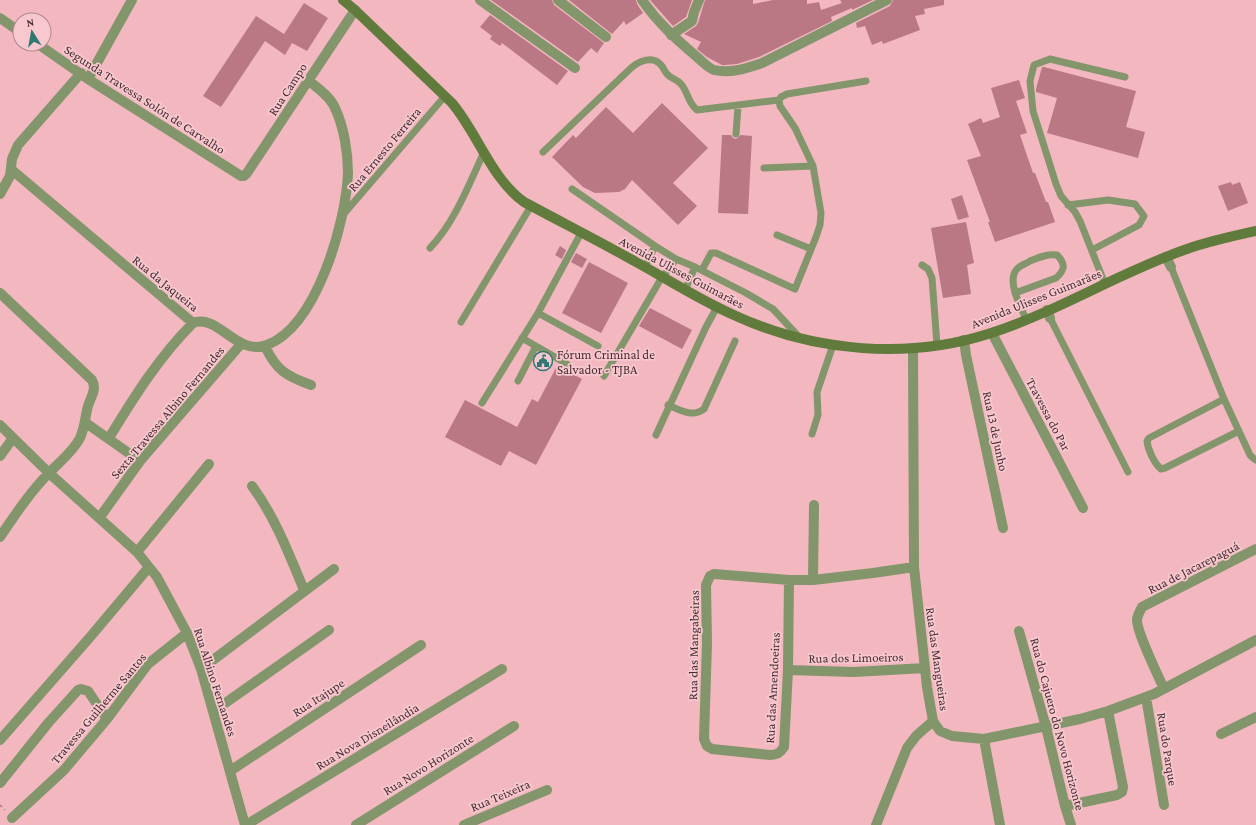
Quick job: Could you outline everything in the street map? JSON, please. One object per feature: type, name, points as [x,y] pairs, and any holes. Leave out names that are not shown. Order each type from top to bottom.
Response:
[{"type":"main road","name":"Avenida Ulisses Guimarães","points":[[343,0],[445,96],[463,117],[484,152],[510,190],[517,196],[531,206],[717,307],[753,323],[800,338],[833,345],[867,348],[913,348],[964,340],[992,332],[1026,319],[1049,314],[1105,284],[1166,257],[1208,242],[1256,231]]},
{"type":"street","points":[[0,194],[8,181],[12,170],[12,159],[18,145],[84,76],[132,0]]},
{"type":"street","points":[[480,0],[575,68]]},
{"type":"street","points":[[558,0],[606,37]]},
{"type":"street","points":[[642,0],[652,15],[672,35],[714,69],[741,70],[762,64],[887,0]]},
{"type":"street","points":[[672,35],[692,21],[699,0]]},
{"type":"street","name":"Rua Campo","points":[[237,175],[244,176],[247,172],[354,10]]},
{"type":"street","points":[[0,18],[12,26]]},
{"type":"street","name":"Segunda Travessa Solón de Carvalho","points":[[50,52],[237,175]]},
{"type":"street","name":"Rua da Jaqueira","points":[[12,170],[193,323],[198,321],[210,324],[241,344],[253,347],[265,346],[278,341],[297,323],[307,309],[319,287],[328,263],[341,218],[347,189],[348,172],[346,155],[342,128],[335,107],[327,96],[308,80]]},
{"type":"street","points":[[1166,257],[1171,268]]},
{"type":"street","points":[[0,293],[92,380],[95,390],[88,408],[86,423],[80,439],[71,452],[49,472],[25,501],[0,536]]},
{"type":"street","points":[[109,438],[136,392],[166,353],[193,323]]},
{"type":"street","name":"Travessa do Par","points":[[992,332],[1083,508]]},
{"type":"street","name":"Rua 13 de Junho","points":[[964,340],[1003,528]]},
{"type":"street","name":"Sexta Travessa Albino Fernandes","points":[[100,518],[140,461],[241,344]]},
{"type":"street","points":[[265,346],[272,360],[283,371],[300,381],[311,385]]},
{"type":"street","name":"Rua das Mangueiras","points":[[913,348],[914,567],[927,688],[933,721],[940,731],[946,734],[984,739],[1046,727],[1108,711],[1164,689],[1256,640]]},
{"type":"street","points":[[86,423],[140,461]]},
{"type":"street","name":"Rua Albino Fernandes","points":[[0,425],[137,552],[167,593],[187,633],[201,668],[245,825]]},
{"type":"street","points":[[0,456],[13,438]]},
{"type":"street","points":[[137,552],[209,464]]},
{"type":"street","points":[[252,486],[262,500],[280,534],[304,590]]},
{"type":"street","points":[[814,505],[814,580]]},
{"type":"street","name":"Rua de Jacarepaguá","points":[[1164,689],[1140,633],[1137,620],[1138,613],[1142,607],[1256,549]]},
{"type":"street","points":[[0,740],[149,567]]},
{"type":"street","name":"Rua das Mangabeiras","points":[[712,749],[707,746],[704,739],[707,643],[706,586],[708,578],[714,574],[789,580],[814,580],[914,567]]},
{"type":"street","points":[[201,668],[334,569]]},
{"type":"street","name":"Rua das Amendoeiras","points":[[712,749],[776,755],[781,752],[784,747],[788,670],[789,580]]},
{"type":"street","points":[[214,711],[329,630]]},
{"type":"street","name":"Rua do Cajuero do Novo Horizonte","points":[[1019,630],[1071,825]]},
{"type":"street","name":"Travessa Guilherme Santos","points":[[12,818],[64,770],[108,720],[148,664],[187,633]]},
{"type":"street","name":"Rua Itajupe","points":[[230,771],[421,645]]},
{"type":"street","name":"Rua dos Limoeiros","points":[[788,670],[854,672],[925,668]]},
{"type":"street","name":"Rua Nova Disneilândia","points":[[245,825],[502,669]]},
{"type":"street","points":[[0,783],[49,722],[78,690],[88,691],[108,720]]},
{"type":"street","name":"Rua do Parque","points":[[1146,697],[1164,804]]},
{"type":"street","points":[[1065,806],[1116,795],[1122,792],[1123,787],[1108,711]]},
{"type":"street","points":[[1221,734],[1256,717]]},
{"type":"street","points":[[876,825],[907,748],[916,736],[933,721]]},
{"type":"street","name":"Rua Novo Horizonte","points":[[356,825],[514,726]]},
{"type":"street","points":[[984,739],[1000,825]]},
{"type":"street","name":"Rua Teixeira","points":[[464,825],[547,790]]},
{"type":"lane","points":[[1105,284],[1080,221],[1075,212],[1061,196],[1056,184],[1033,112],[1030,81],[1034,65],[1050,59],[1125,77]]},
{"type":"lane","points":[[543,152],[631,68],[643,61],[655,60],[660,63],[670,78],[681,84],[692,106],[697,110],[779,100],[787,94],[866,81]]},
{"type":"lane","name":"Rua Ernesto Ferreira","points":[[341,218],[445,96]]},
{"type":"lane","points":[[702,270],[711,253],[716,253],[795,289],[812,249],[820,225],[821,213],[813,166],[794,128],[780,106],[779,100]]},
{"type":"lane","points":[[736,134],[738,106]]},
{"type":"lane","points":[[430,248],[441,237],[449,225],[484,152]]},
{"type":"lane","points":[[764,168],[813,166]]},
{"type":"lane","points":[[572,189],[676,259],[702,270],[773,309],[800,338]]},
{"type":"lane","points":[[1068,205],[1108,200],[1135,204],[1144,216],[1139,226],[1092,250]]},
{"type":"lane","points":[[461,322],[531,206]]},
{"type":"lane","points":[[482,403],[538,313],[581,233]]},
{"type":"lane","points":[[777,235],[812,249]]},
{"type":"lane","points":[[645,267],[655,246]]},
{"type":"lane","points":[[1015,293],[1056,278],[1064,267],[1062,260],[1057,256],[1044,255],[1022,265],[1016,270],[1013,276],[1013,287],[1015,293],[1026,319]]},
{"type":"lane","points":[[604,376],[662,277],[676,259]]},
{"type":"lane","points":[[922,265],[928,270],[932,278],[937,345]]},
{"type":"lane","points":[[686,290],[695,267]]},
{"type":"lane","points":[[1171,268],[1224,399],[1250,455],[1256,460]]},
{"type":"lane","points":[[656,435],[668,405],[717,307]]},
{"type":"lane","points":[[538,313],[598,346]]},
{"type":"lane","points":[[1049,314],[1128,472]]},
{"type":"lane","points":[[522,338],[567,364]]},
{"type":"lane","points":[[668,405],[692,414],[699,412],[704,408],[735,340]]},
{"type":"lane","points":[[812,434],[818,415],[817,392],[833,345]]},
{"type":"lane","points":[[518,381],[536,346]]},
{"type":"lane","points":[[1224,399],[1149,438],[1147,441],[1148,446],[1156,466],[1161,469],[1165,468],[1239,431]]},
{"type":"building","points":[[491,0],[552,0],[554,5],[604,43],[597,53],[591,48],[578,62]]},
{"type":"building","points":[[569,0],[636,0],[643,13],[626,25],[624,21],[612,34]]},
{"type":"building","points":[[650,0],[692,0],[686,17],[673,26]]},
{"type":"building","points":[[705,0],[753,0],[753,4],[773,0],[807,0],[807,4],[819,2],[821,10],[842,3],[840,0],[873,0],[852,10],[852,8],[831,17],[832,21],[759,57],[737,64],[722,65],[707,57],[697,49],[701,42],[684,34],[698,23]]},
{"type":"building","points":[[893,0],[944,0],[944,5],[924,9],[925,14],[915,16],[920,30],[883,44],[882,41],[872,45],[865,26],[857,28],[856,23],[890,6]]},
{"type":"building","points":[[304,3],[328,18],[307,51],[292,43],[285,55],[265,41],[221,107],[203,96],[256,16],[284,34]]},
{"type":"building","points":[[490,15],[568,71],[557,85],[502,43],[500,46],[490,39],[492,36],[480,27]]},
{"type":"building","points":[[1042,67],[1136,91],[1126,127],[1145,132],[1138,158],[1047,133],[1057,98],[1036,92]]},
{"type":"building","points":[[1019,80],[1025,98],[1016,101],[1027,133],[1020,135],[1033,173],[1035,173],[1055,222],[995,242],[988,222],[990,222],[967,160],[981,156],[968,124],[981,118],[983,123],[1000,117],[991,88]]},
{"type":"building","points":[[662,103],[708,148],[673,183],[697,206],[678,225],[632,180],[625,189],[619,192],[595,193],[583,187],[552,157],[573,135],[576,138],[606,107],[633,133]]},
{"type":"building","points":[[722,135],[731,135],[736,139],[741,135],[752,136],[748,214],[718,213]]},
{"type":"building","points":[[1231,182],[1232,185],[1240,182],[1248,203],[1228,211],[1218,186]]},
{"type":"building","points":[[962,195],[969,217],[958,220],[951,199]]},
{"type":"building","points":[[966,222],[974,263],[967,265],[971,294],[943,298],[931,228]]},
{"type":"building","points":[[560,246],[566,250],[562,259],[555,255]]},
{"type":"building","points":[[576,253],[587,259],[582,268],[571,262]]},
{"type":"building","points":[[589,262],[628,283],[601,333],[562,313]]},
{"type":"building","points":[[650,308],[692,330],[682,349],[639,326]]},
{"type":"building","points":[[557,366],[582,379],[536,465],[509,451],[501,466],[445,437],[465,400],[517,427],[532,399],[538,402]]},
{"type":"place","name":"Fórum Criminal de Salvador - TJBA","points":[[543,361]]}]
